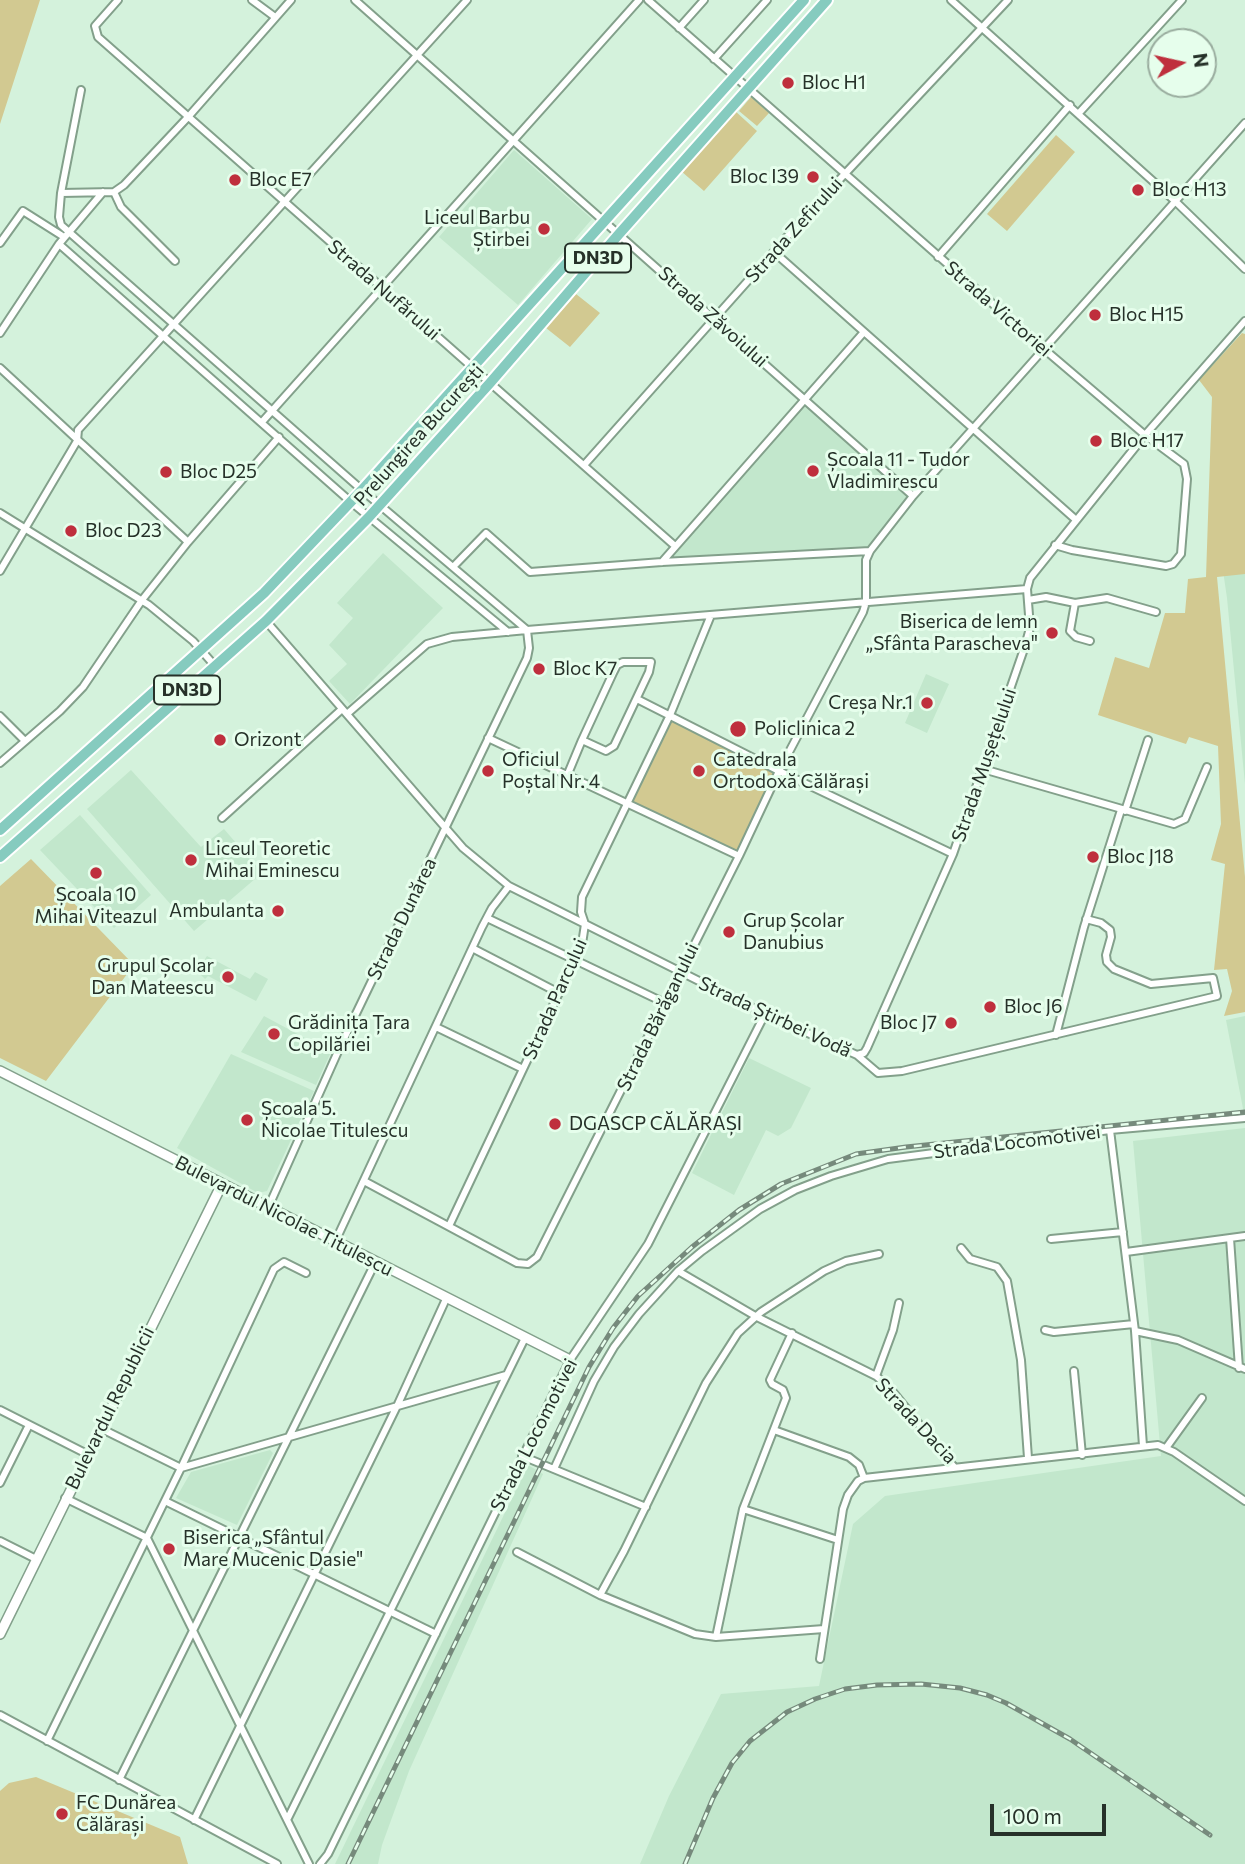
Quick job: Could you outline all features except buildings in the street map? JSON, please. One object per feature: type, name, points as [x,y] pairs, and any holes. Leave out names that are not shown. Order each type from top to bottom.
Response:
[{"type":"main road","name":"Prelungirea București","points":[[0,830],[264,593],[362,490],[804,0]]},
{"type":"main road","name":"Prelungirea București","points":[[0,857],[266,621],[369,517],[827,0]]},
{"type":"main road","name":"Bulevardul Nicolae Titulescu","points":[[0,1071],[570,1360]]},
{"type":"main road","name":"Bulevardul Republicii","points":[[0,1634],[222,1184]]},
{"type":"street","name":"Strada Nufărului","points":[[118,0],[95,26],[95,32],[675,546]]},
{"type":"street","points":[[253,0],[275,17]]},
{"type":"street","points":[[61,193],[114,192],[124,185],[291,0]]},
{"type":"street","name":"Strada Zăvoiului","points":[[355,0],[913,496]]},
{"type":"street","points":[[0,571],[77,441],[78,430],[467,0]]},
{"type":"street","points":[[262,422],[639,0]]},
{"type":"street","name":"Strada Victoriei","points":[[648,0],[1044,349],[1145,435],[1179,459],[1186,471],[1179,559],[1166,566],[1055,545]]},
{"type":"street","points":[[679,28],[705,0]]},
{"type":"street","points":[[714,59],[766,0]]},
{"type":"street","points":[[951,0],[1079,113],[1245,269]]},
{"type":"street","name":"Strada Zefirului","points":[[585,464],[904,108],[1007,0]]},
{"type":"street","points":[[1079,113],[1182,0]]},
{"type":"street","points":[[81,90],[61,193],[61,225],[362,490],[527,630]]},
{"type":"street","points":[[938,257],[1070,105]]},
{"type":"street","points":[[866,602],[866,560],[870,551],[913,496],[1245,123]]},
{"type":"street","points":[[0,333],[61,241],[103,192]]},
{"type":"street","points":[[114,192],[121,207],[175,261]]},
{"type":"street","points":[[0,243],[23,211],[61,241],[351,502],[508,632]]},
{"type":"street","points":[[774,252],[1074,519]]},
{"type":"street","points":[[222,818],[344,712],[428,644],[452,637],[1027,589],[1030,578],[1074,519],[1244,323]]},
{"type":"street","points":[[662,562],[864,332]]},
{"type":"street","points":[[0,368],[188,542]]},
{"type":"street","points":[[0,763],[60,711],[83,687],[142,600],[188,542],[279,438]]},
{"type":"street","points":[[0,513],[142,600],[202,650],[215,666]]},
{"type":"street","points":[[453,567],[486,533],[530,572],[870,551]]},
{"type":"street","name":"Strada Mușețelului","points":[[857,1055],[864,1053],[867,1048],[953,854],[1030,628],[1027,589]]},
{"type":"street","points":[[1028,600],[1046,597],[1075,603],[1107,598],[1156,612]]},
{"type":"street","name":"Strada Bărăganului","points":[[364,1181],[517,1263],[533,1262],[566,1204],[779,771],[866,602]]},
{"type":"street","points":[[1075,603],[1070,631],[1076,637],[1090,641]]},
{"type":"street","name":"Strada Parcului","points":[[449,1226],[582,944],[585,924],[581,912],[582,897],[670,715],[711,615]]},
{"type":"street","name":"Strada Știrbei Vodă","points":[[266,621],[463,848],[509,886],[765,1014],[857,1055],[878,1073],[891,1073],[1217,996],[1213,978],[1151,984],[1114,969],[1107,962],[1106,955],[1110,930],[1101,923],[1086,919]]},
{"type":"street","name":"Strada Dunărea","points":[[268,1208],[340,1047],[527,658],[527,630]]},
{"type":"street","points":[[566,776],[582,740],[617,665],[648,660],[652,665],[611,750],[603,750],[582,740]]},
{"type":"street","points":[[637,699],[779,771],[953,854]]},
{"type":"street","points":[[0,716],[24,741]]},
{"type":"street","points":[[488,738],[739,856]]},
{"type":"street","points":[[1056,1035],[1086,919],[1148,740]]},
{"type":"street","points":[[983,769],[1167,823],[1185,819],[1207,767]]},
{"type":"street","points":[[335,1242],[487,918],[509,886]]},
{"type":"street","points":[[487,918],[665,1003]]},
{"type":"street","points":[[474,949],[559,993]]},
{"type":"street","name":"Strada Locomotivei","points":[[320,1864],[328,1854],[570,1360],[648,1244],[765,1014]]},
{"type":"street","points":[[436,1027],[523,1069]]},
{"type":"street","name":"Strada Locomotivei","points":[[554,1469],[594,1381],[614,1347],[639,1314],[678,1271],[731,1229],[795,1190],[888,1159],[1110,1130],[1245,1118]]},
{"type":"street","points":[[1110,1130],[1135,1327],[1143,1446]]},
{"type":"street","points":[[1051,1239],[1123,1232]]},
{"type":"street","points":[[1126,1252],[1245,1236]]},
{"type":"street","points":[[1230,1238],[1242,1368]]},
{"type":"street","points":[[961,1248],[970,1259],[997,1267],[1007,1281],[1021,1360],[1028,1458]]},
{"type":"street","points":[[600,1595],[706,1383],[738,1333],[761,1312],[824,1271],[846,1261],[880,1254]]},
{"type":"street","points":[[47,1741],[181,1468],[274,1269],[284,1262],[306,1273]]},
{"type":"street","points":[[119,1780],[375,1263]]},
{"type":"street","name":"Strada Dacia","points":[[678,1271],[757,1317],[876,1377],[888,1386],[954,1467],[1158,1445],[1245,1502]]},
{"type":"street","points":[[194,1820],[398,1404],[446,1299]]},
{"type":"street","points":[[876,1377],[893,1330],[899,1303]]},
{"type":"street","points":[[1045,1330],[1054,1332],[1135,1327],[1200,1348],[1242,1368]]},
{"type":"street","points":[[716,1637],[743,1509],[786,1398],[783,1390],[770,1381],[792,1333]]},
{"type":"street","points":[[288,1818],[525,1338]]},
{"type":"street","points":[[1074,1371],[1082,1454]]},
{"type":"street","points":[[100,1428],[181,1468],[506,1374]]},
{"type":"street","points":[[1166,1448],[1202,1398]]},
{"type":"street","points":[[0,1410],[87,1454]]},
{"type":"street","points":[[0,1483],[29,1425]]},
{"type":"street","points":[[774,1430],[849,1457],[859,1465],[864,1478]]},
{"type":"street","points":[[522,1455],[646,1507]]},
{"type":"street","points":[[820,1659],[843,1509],[848,1495],[858,1481],[864,1478],[954,1467]]},
{"type":"street","points":[[65,1498],[147,1538],[309,1864]]},
{"type":"street","points":[[164,1501],[436,1634]]},
{"type":"street","points":[[743,1509],[838,1540]]},
{"type":"street","points":[[0,1541],[36,1559]]},
{"type":"street","points":[[517,1552],[600,1595],[682,1630],[716,1637],[824,1629]]},
{"type":"street","points":[[0,1715],[277,1864]]},
{"type":"shaded area","points":[[0,0],[40,0],[0,124]]},
{"type":"shaded area","points":[[751,97],[769,113],[757,126],[739,111]]},
{"type":"shaded area","points":[[734,110],[757,131],[704,191],[681,171]]},
{"type":"shaded area","points":[[1056,135],[1075,152],[1007,231],[987,214]]},
{"type":"shaded area","points":[[514,150],[592,219],[518,305],[439,237]]},
{"type":"shaded area","points":[[576,294],[600,313],[570,347],[546,328]]},
{"type":"shaded area","points":[[1242,333],[1245,334],[1245,574],[1217,577],[1245,877],[1245,1012],[1224,1016],[1232,991],[1227,969],[1214,970],[1225,864],[1211,860],[1221,824],[1218,746],[1189,737],[1186,744],[1098,715],[1115,657],[1149,668],[1165,613],[1185,613],[1188,579],[1206,577],[1212,397],[1199,380]]},
{"type":"shaded area","points":[[1245,343],[1245,784],[1221,557]]},
{"type":"shaded area","name":"Școala 11 - Tudor Vladimirescu","points":[[804,399],[913,496],[870,551],[662,562]]},
{"type":"shaded area","points":[[383,553],[443,608],[350,704],[329,681],[347,664],[329,645],[353,618],[337,603]]},
{"type":"shaded area","name":"Creșa Nr.1","points":[[926,674],[949,684],[927,733],[905,723]]},
{"type":"shaded area","points":[[670,715],[779,771],[739,856],[627,805]]},
{"type":"shaded area","name":"Liceul Teoretic Mihai Eminescu","points":[[131,770],[201,847],[224,829],[262,873],[194,931],[87,809]]},
{"type":"shaded area","name":"Școala 10 Mihai Viteazul","points":[[80,815],[151,895],[114,928],[40,850]]},
{"type":"shaded area","points":[[31,859],[134,965],[46,1081],[0,1058],[0,886]]},
{"type":"shaded area","name":"Grupul Școlar Dan Mateescu","points":[[207,956],[250,979],[255,972],[268,979],[256,1001],[208,976],[205,979],[197,971]]},
{"type":"shaded area","name":"Grădinița Țara Copilăriei","points":[[264,1016],[331,1052],[316,1085],[241,1052]]},
{"type":"shaded area","points":[[1245,1016],[1245,1119],[1226,1020]]},
{"type":"shaded area","name":"Școala 5. Nicolae Titulescu","points":[[231,1054],[314,1091],[267,1191],[258,1193],[177,1148]]},
{"type":"shaded area","points":[[749,1058],[811,1088],[791,1128],[778,1136],[766,1130],[734,1195],[692,1173]]},
{"type":"shaded area","points":[[1245,1128],[1245,1864],[640,1864],[669,1796],[721,1694],[819,1686],[853,1524],[885,1496],[1161,1456],[1133,1141]]},
{"type":"shaded area","points":[[270,1450],[273,1453],[237,1525],[176,1498],[191,1472]]},
{"type":"shaded area","points":[[528,1465],[543,1474],[409,1771],[382,1845],[378,1864],[335,1864]]},
{"type":"shaded area","name":"FC Dunărea Călărași","points":[[36,1777],[180,1837],[188,1864],[0,1864],[0,1791],[9,1783]]},
{"type":"railway","points":[[348,1864],[589,1367],[613,1328],[638,1296],[692,1247],[739,1210],[781,1184],[856,1154],[1245,1112]]},
{"type":"railway","points":[[685,1864],[713,1798],[732,1763],[750,1741],[787,1712],[815,1699],[845,1689],[877,1685],[921,1684],[960,1688],[1006,1703],[1070,1739],[1210,1835]]},
{"type":"place","name":"Bloc H1","points":[[788,83]]},
{"type":"place","name":"Bloc I39","points":[[813,177]]},
{"type":"place","name":"Bloc E7","points":[[235,180]]},
{"type":"place","name":"Bloc H13","points":[[1138,190]]},
{"type":"place","name":"Liceul Barbu Știrbei","points":[[544,229]]},
{"type":"place","name":"Bloc H15","points":[[1095,315]]},
{"type":"place","name":"Bloc H17","points":[[1096,441]]},
{"type":"place","name":"Școala 11 - Tudor Vladimirescu","points":[[813,471]]},
{"type":"place","name":"Bloc D25","points":[[166,472]]},
{"type":"place","name":"Bloc D23","points":[[71,531]]},
{"type":"place","name":"Biserica de lemn „Sfânta Parascheva\"","points":[[1052,633]]},
{"type":"place","name":"Bloc K7","points":[[539,669]]},
{"type":"place","name":"Creșa Nr.1","points":[[927,703]]},
{"type":"place","name":"Policlinica 2","points":[[738,729]]},
{"type":"place","name":"Orizont","points":[[220,740]]},
{"type":"place","name":"Oficiul Poștal Nr. 4","points":[[488,771]]},
{"type":"place","name":"Catedrala Ortodoxă Călărași","points":[[699,771]]},
{"type":"place","name":"Bloc J18","points":[[1093,857]]},
{"type":"place","name":"Liceul Teoretic Mihai Eminescu","points":[[191,860]]},
{"type":"place","name":"Școala 10 Mihai Viteazul","points":[[96,873]]},
{"type":"place","name":"Ambulanta","points":[[278,911]]},
{"type":"place","name":"Grup Școlar Danubius","points":[[729,932]]},
{"type":"place","name":"Grupul Școlar Dan Mateescu","points":[[228,977]]},
{"type":"place","name":"Bloc J6","points":[[990,1007]]},
{"type":"place","name":"Bloc J7","points":[[951,1023]]},
{"type":"place","name":"Grădinița Țara Copilăriei","points":[[274,1034]]},
{"type":"place","name":"Școala 5. Nicolae Titulescu","points":[[247,1120]]},
{"type":"place","name":"DGASCP CĂLĂRAȘI","points":[[555,1124]]},
{"type":"place","name":"Biserica „Sfântul Mare Mucenic Dasie\"","points":[[169,1549]]},
{"type":"place","name":"FC Dunărea Călărași","points":[[62,1814]]}]
